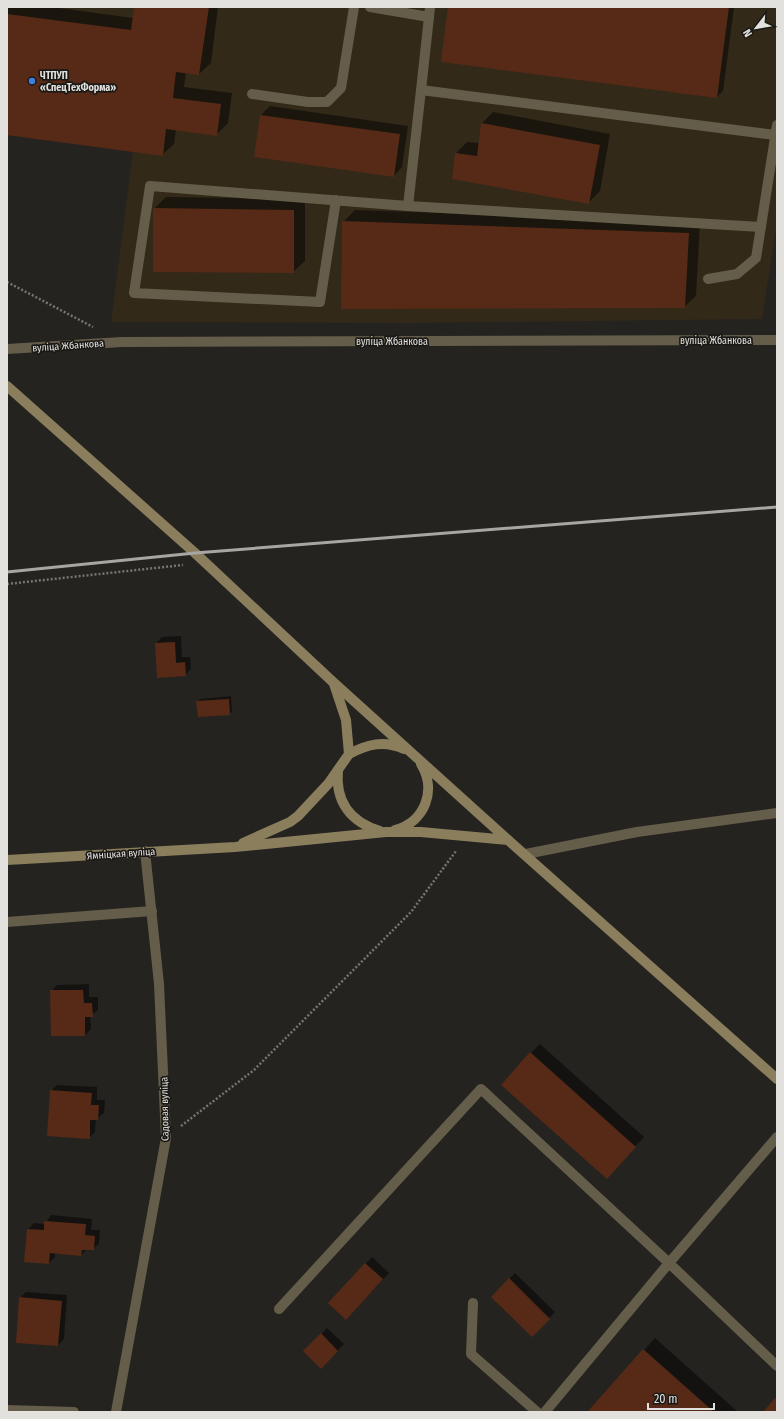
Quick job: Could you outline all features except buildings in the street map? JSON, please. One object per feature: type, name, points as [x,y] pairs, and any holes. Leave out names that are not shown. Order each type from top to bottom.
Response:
[{"type":"main road","points":[[7,386],[208,564],[333,682],[508,840],[526,854],[777,1079]]},
{"type":"main road","points":[[333,682],[346,720],[349,754]]},
{"type":"main road","points":[[235,847],[290,822],[313,802],[349,754],[365,746],[385,743],[393,744],[416,756],[426,772],[429,782],[428,794],[424,809],[417,819],[405,828],[386,832]]},
{"type":"main road","points":[[338,770],[337,786],[340,797],[351,815],[365,826],[386,832],[421,832],[508,840]]},
{"type":"main road","name":"Ямніцкая вуліца","points":[[7,860],[235,847],[386,832]]},
{"type":"street","points":[[252,94],[308,102],[328,102],[341,88],[354,7]]},
{"type":"street","points":[[370,7],[429,12],[408,206]]},
{"type":"street","points":[[421,90],[775,135]]},
{"type":"street","points":[[708,279],[737,274],[756,258],[777,124]]},
{"type":"street","points":[[336,200],[320,302],[134,293],[150,186],[336,200],[408,206],[761,228]]},
{"type":"street","name":"вуліца Жбанкова","points":[[7,349],[122,342],[777,340]]},
{"type":"street","points":[[526,854],[638,832],[777,813]]},
{"type":"street","name":"Садовая вуліца","points":[[116,1412],[166,1138],[159,984],[146,851]]},
{"type":"street","points":[[7,922],[152,911]]},
{"type":"street","points":[[278,1309],[481,1089],[669,1263],[777,1366]]},
{"type":"street","points":[[545,1412],[669,1263],[777,1137]]},
{"type":"street","points":[[473,1302],[471,1354],[537,1412]]},
{"type":"street","points":[[7,1410],[74,1412]]},
{"type":"path","points":[[7,282],[95,328]]},
{"type":"path","points":[[7,584],[208,564]]},
{"type":"path","points":[[166,1138],[254,1070],[411,912],[466,837]]},
{"type":"shaded area","points":[[7,7],[777,7],[777,223],[762,319],[411,323],[111,322],[133,152],[7,135]]},
{"type":"railway","points":[[7,572],[195,553],[777,507]]},
{"type":"place","name":"ЧТПУП «СпецТехФорма»","points":[[32,81]]}]
